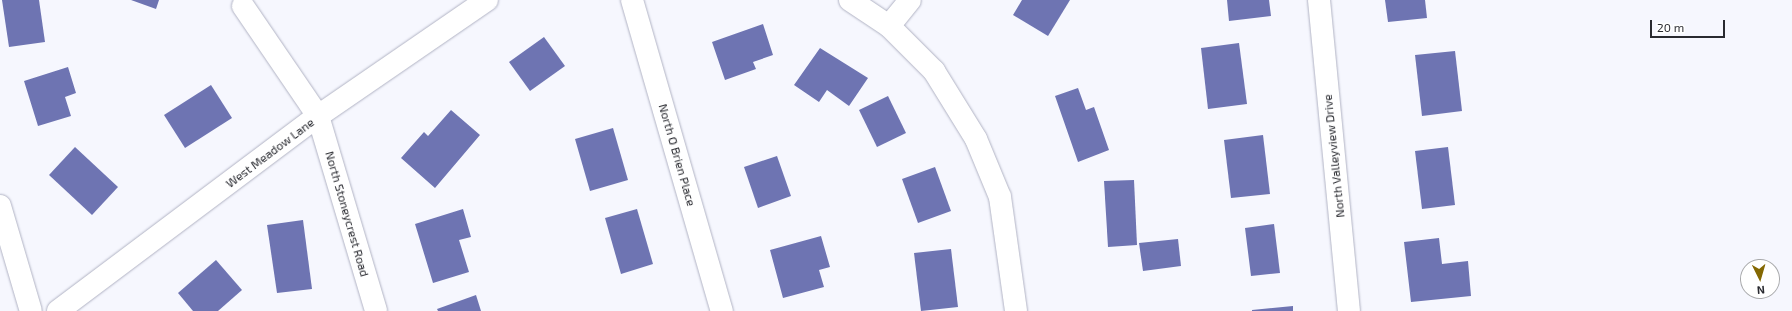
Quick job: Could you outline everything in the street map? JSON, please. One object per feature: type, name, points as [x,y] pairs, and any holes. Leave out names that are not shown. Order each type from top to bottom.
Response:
[{"type":"street","name":"West Meadow Lane","points":[[58,311],[318,116],[486,0]]},
{"type":"street","name":"North O Brien Place","points":[[632,0],[722,311]]},
{"type":"street","points":[[850,0],[889,26],[934,71],[976,139],[1000,197],[1016,311]]},
{"type":"street","points":[[889,26],[910,0]]},
{"type":"street","name":"North Valleyview Drive","points":[[1319,0],[1349,311]]},
{"type":"street","name":"North Stoneycrest Road","points":[[242,6],[318,116],[376,311]]},
{"type":"street","points":[[0,206],[32,311]]},
{"type":"building","points":[[2,0],[39,0],[45,42],[9,47]]},
{"type":"building","points":[[131,0],[159,0],[156,9]]},
{"type":"building","points":[[1022,0],[1070,0],[1048,36],[1013,15]]},
{"type":"building","points":[[1227,0],[1269,0],[1271,16],[1229,21]]},
{"type":"building","points":[[1385,0],[1425,0],[1427,18],[1388,22]]},
{"type":"building","points":[[763,24],[773,55],[753,62],[756,69],[725,80],[712,42]]},
{"type":"building","points":[[544,37],[565,66],[530,91],[509,62]]},
{"type":"building","points":[[1239,43],[1247,104],[1208,109],[1201,48]]},
{"type":"building","points":[[820,48],[868,78],[849,106],[827,90],[819,102],[794,85]]},
{"type":"building","points":[[1455,51],[1462,111],[1422,116],[1415,55]]},
{"type":"building","points":[[68,67],[76,93],[65,97],[71,116],[38,126],[24,81]]},
{"type":"building","points":[[211,85],[232,118],[185,148],[164,115]]},
{"type":"building","points":[[1078,88],[1086,110],[1094,107],[1109,150],[1078,162],[1055,96]]},
{"type":"building","points":[[888,96],[906,133],[877,147],[859,110]]},
{"type":"building","points":[[451,110],[480,135],[435,188],[401,158],[424,132],[428,136]]},
{"type":"building","points":[[613,128],[628,180],[590,191],[575,139]]},
{"type":"building","points":[[1263,135],[1270,194],[1231,198],[1224,140]]},
{"type":"building","points":[[75,147],[118,187],[92,215],[49,175]]},
{"type":"building","points":[[1448,147],[1455,205],[1422,209],[1415,151]]},
{"type":"building","points":[[777,156],[791,196],[758,208],[744,167]]},
{"type":"building","points":[[935,167],[951,211],[918,223],[902,179]]},
{"type":"building","points":[[1134,180],[1137,245],[1108,247],[1104,181]]},
{"type":"building","points":[[463,209],[471,237],[459,240],[469,272],[433,283],[415,224]]},
{"type":"building","points":[[637,209],[653,264],[621,274],[605,218]]},
{"type":"building","points":[[303,220],[312,289],[277,293],[267,225]]},
{"type":"building","points":[[1274,224],[1280,273],[1251,276],[1245,228]]},
{"type":"building","points":[[821,236],[830,267],[819,270],[824,287],[783,298],[770,250]]},
{"type":"building","points":[[1439,238],[1442,264],[1468,261],[1471,296],[1411,302],[1404,242]]},
{"type":"building","points":[[1178,239],[1181,266],[1143,271],[1139,243]]},
{"type":"building","points":[[951,249],[958,307],[921,311],[914,253]]},
{"type":"building","points":[[216,260],[242,290],[218,311],[193,311],[178,293]]},
{"type":"building","points":[[476,295],[481,311],[438,311],[437,309]]},
{"type":"building","points":[[1293,306],[1293,311],[1252,311],[1252,310]]}]
